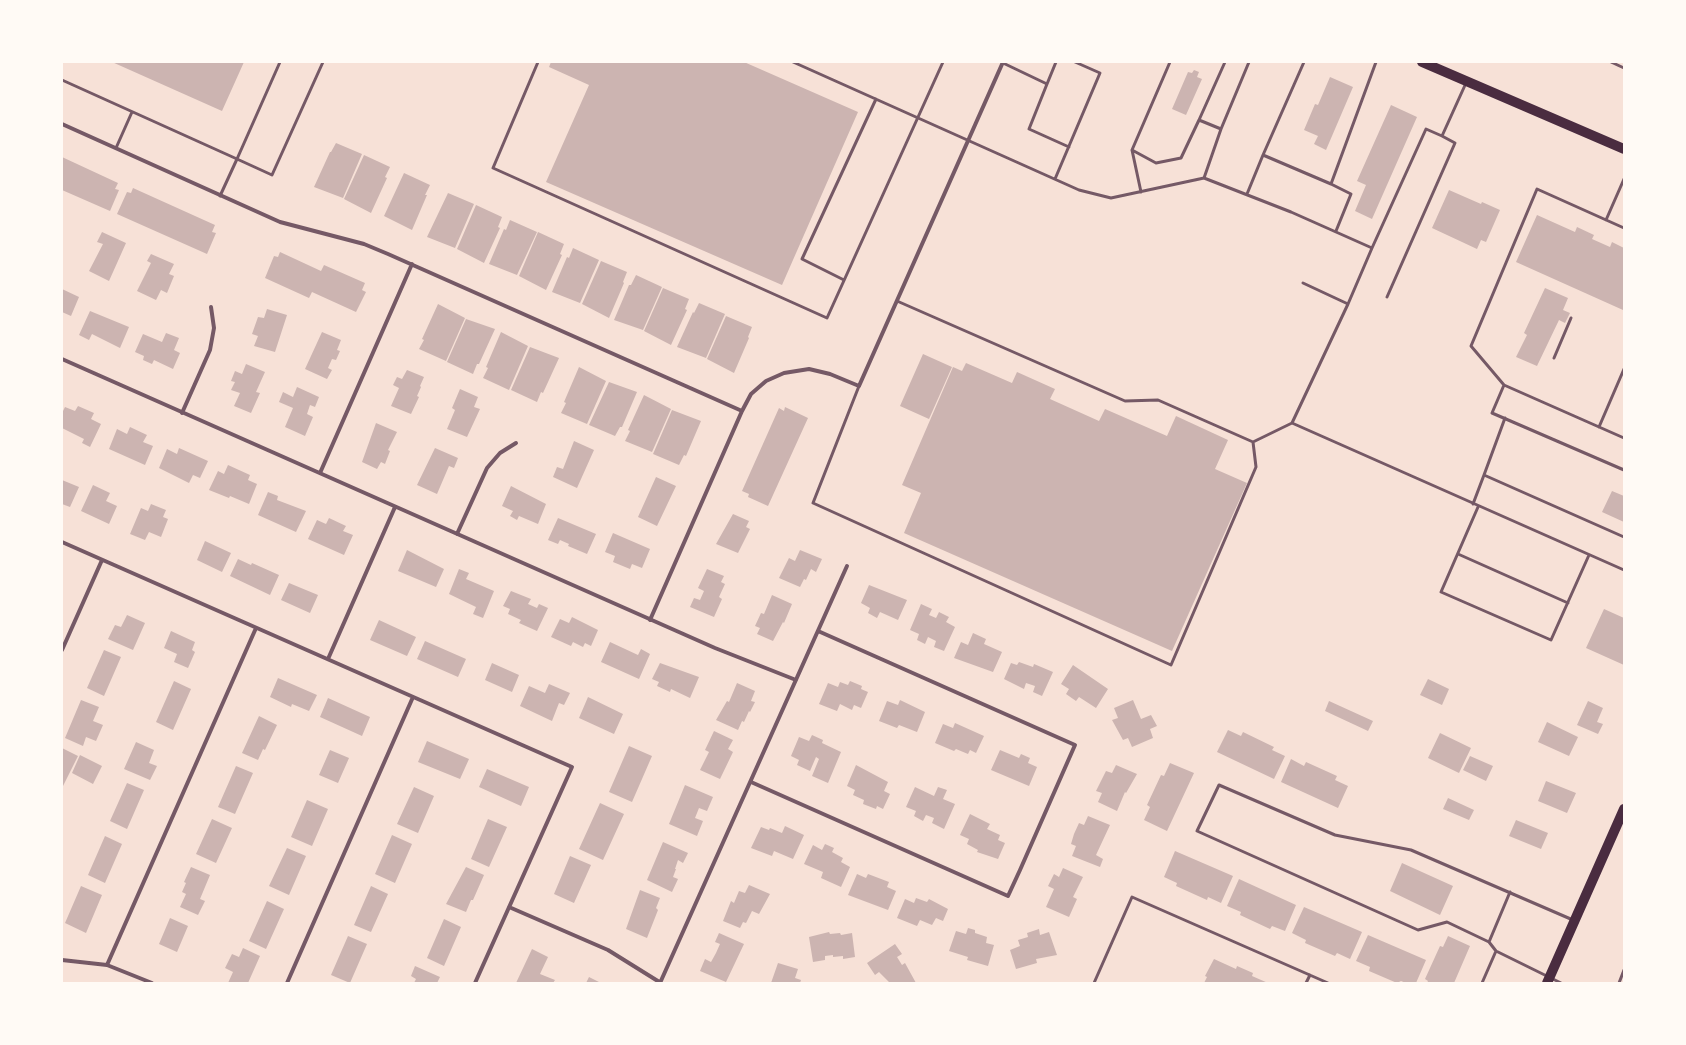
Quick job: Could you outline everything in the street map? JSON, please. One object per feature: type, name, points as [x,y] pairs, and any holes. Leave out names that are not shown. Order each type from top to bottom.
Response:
[{"type":"main road","points":[[1422,62],[1624,149]]},
{"type":"main road","points":[[1548,980],[1624,809]]},
{"type":"street","points":[[650,620],[742,411],[751,394],[766,381],[784,373],[809,369],[830,374],[859,386],[1003,63]]},
{"type":"street","points":[[62,124],[280,222],[364,244],[412,264],[742,411]]},
{"type":"street","points":[[320,473],[412,264]]},
{"type":"street","points":[[182,413],[210,350],[214,328],[211,307]]},
{"type":"street","points":[[62,359],[650,620],[796,680]]},
{"type":"street","points":[[457,534],[487,468],[500,453],[516,444]]},
{"type":"street","points":[[328,660],[395,507]]},
{"type":"street","points":[[62,542],[572,767],[475,983]]},
{"type":"street","points":[[62,650],[102,560]]},
{"type":"street","points":[[509,907],[608,950],[661,983],[752,782],[847,566]]},
{"type":"street","points":[[107,965],[256,628]]},
{"type":"street","points":[[752,782],[1008,896],[1075,745],[818,631]]},
{"type":"street","points":[[287,983],[413,697]]},
{"type":"street","points":[[62,960],[107,965],[152,983]]},
{"type":"lane","points":[[220,196],[280,62]]},
{"type":"lane","points":[[62,80],[272,175],[323,62]]},
{"type":"lane","points":[[538,62],[493,168],[827,318],[919,118],[942,62]]},
{"type":"lane","points":[[793,62],[1079,190],[1111,198],[1204,178],[1336,231],[1372,248]]},
{"type":"lane","points":[[1056,62],[1029,129],[1069,147]]},
{"type":"lane","points":[[1055,179],[1100,73],[1075,62]]},
{"type":"lane","points":[[1141,192],[1132,150],[1170,62]]},
{"type":"lane","points":[[1132,150],[1156,163],[1181,158],[1200,120],[1225,62]]},
{"type":"lane","points":[[1204,178],[1221,129],[1249,62]]},
{"type":"lane","points":[[1247,194],[1304,62]]},
{"type":"lane","points":[[1331,184],[1376,62]]},
{"type":"lane","points":[[1611,62],[1624,68]]},
{"type":"lane","points":[[1003,63],[1047,84]]},
{"type":"lane","points":[[1442,136],[1467,81]]},
{"type":"lane","points":[[844,280],[802,259],[876,98]]},
{"type":"lane","points":[[116,148],[132,112]]},
{"type":"lane","points":[[1200,120],[1221,129]]},
{"type":"lane","points":[[1253,442],[1292,422],[1348,304],[1426,129],[1455,142],[1387,297]]},
{"type":"lane","points":[[1263,155],[1351,194],[1336,231]]},
{"type":"lane","points":[[1606,220],[1624,178]]},
{"type":"lane","points":[[1624,228],[1537,189],[1471,346],[1504,385],[1624,438]]},
{"type":"lane","points":[[1303,283],[1348,304]]},
{"type":"lane","points":[[897,301],[1125,401],[1158,400],[1253,442]]},
{"type":"lane","points":[[1554,358],[1571,318]]},
{"type":"lane","points":[[1599,427],[1624,369]]},
{"type":"lane","points":[[1504,385],[1492,413],[1624,470]]},
{"type":"lane","points":[[859,386],[813,503],[1172,665],[1256,466],[1253,442]]},
{"type":"lane","points":[[1473,504],[1505,418]]},
{"type":"lane","points":[[1292,422],[1478,507],[1624,570]]},
{"type":"lane","points":[[1484,475],[1624,537]]},
{"type":"lane","points":[[1478,507],[1441,592],[1551,640],[1589,555]]},
{"type":"lane","points":[[1458,554],[1568,603]]},
{"type":"lane","points":[[1561,983],[1548,980],[1496,951],[1489,942],[1447,922],[1418,930],[1197,831],[1219,786],[1335,835],[1411,850],[1575,920]]},
{"type":"lane","points":[[1489,942],[1510,892]]},
{"type":"lane","points":[[1094,983],[1132,897],[1328,983]]},
{"type":"lane","points":[[1482,983],[1496,951]]},
{"type":"lane","points":[[1619,983],[1624,970]]},
{"type":"lane","points":[[1306,983],[1310,975]]},
{"type":"building","points":[[112,62],[244,62],[222,111]]},
{"type":"building","points":[[551,62],[744,62],[858,112],[782,285],[546,182],[589,85],[549,67]]},
{"type":"building","points":[[1194,70],[1199,72],[1197,77],[1202,79],[1186,115],[1172,109],[1188,72],[1192,73]]},
{"type":"building","points":[[1330,77],[1353,87],[1326,150],[1314,144],[1318,136],[1304,130],[1315,104],[1318,105]]},
{"type":"building","points":[[1391,105],[1417,117],[1372,219],[1355,211],[1366,185],[1357,181]]},
{"type":"building","points":[[336,143],[362,154],[343,198],[314,187],[330,152]]},
{"type":"building","points":[[364,155],[390,167],[385,177],[387,178],[371,213],[344,199]]},
{"type":"building","points":[[62,157],[118,183],[115,189],[119,190],[110,211],[62,190]]},
{"type":"building","points":[[404,173],[430,185],[412,230],[384,216]]},
{"type":"building","points":[[133,188],[215,225],[212,232],[216,233],[207,254],[117,214],[127,192],[131,193]]},
{"type":"building","points":[[1449,190],[1481,204],[1482,202],[1500,210],[1486,242],[1481,240],[1477,249],[1432,228]]},
{"type":"building","points":[[448,193],[474,204],[455,248],[427,237]]},
{"type":"building","points":[[476,205],[502,217],[498,227],[500,228],[484,263],[457,249]]},
{"type":"building","points":[[1537,215],[1575,232],[1577,227],[1594,235],[1592,239],[1610,247],[1612,242],[1624,248],[1623,310],[1516,262]]},
{"type":"building","points":[[510,220],[537,232],[517,275],[489,264],[504,229],[506,230]]},
{"type":"building","points":[[102,232],[126,243],[109,281],[89,271],[103,244],[97,242]]},
{"type":"building","points":[[538,232],[564,244],[560,254],[562,255],[546,290],[519,276]]},
{"type":"building","points":[[573,248],[599,260],[580,303],[552,292],[567,257],[569,258]]},
{"type":"building","points":[[280,252],[321,271],[324,265],[365,283],[362,290],[366,292],[356,312],[312,292],[309,298],[265,278],[274,256],[278,257]]},
{"type":"building","points":[[151,254],[174,264],[169,274],[174,276],[167,293],[161,290],[156,300],[137,291],[151,263],[147,261]]},
{"type":"building","points":[[601,261],[627,272],[623,282],[624,283],[609,318],[582,304]]},
{"type":"building","points":[[636,275],[662,287],[643,330],[614,320],[629,285],[631,285]]},
{"type":"building","points":[[663,288],[689,299],[685,309],[687,310],[671,345],[644,331]]},
{"type":"building","points":[[1545,288],[1568,298],[1563,310],[1570,313],[1565,323],[1559,320],[1537,366],[1516,357],[1527,335],[1524,333]]},
{"type":"building","points":[[62,289],[79,297],[71,316],[62,312]]},
{"type":"building","points":[[699,303],[725,314],[706,358],[677,347],[693,312],[694,313]]},
{"type":"building","points":[[438,304],[465,318],[446,361],[419,349]]},
{"type":"building","points":[[267,309],[287,315],[275,352],[254,346],[258,336],[252,334],[258,317],[264,318]]},
{"type":"building","points":[[90,311],[129,327],[120,348],[92,334],[89,340],[79,335]]},
{"type":"building","points":[[726,316],[752,327],[748,337],[749,338],[734,373],[707,359]]},
{"type":"building","points":[[466,319],[495,329],[473,374],[447,362]]},
{"type":"building","points":[[322,332],[341,340],[337,350],[340,351],[336,360],[332,359],[328,368],[332,370],[327,379],[305,369]]},
{"type":"building","points":[[501,332],[528,346],[509,390],[483,378],[488,368],[486,367]]},
{"type":"building","points":[[166,333],[179,338],[174,350],[180,353],[173,369],[154,360],[152,364],[143,360],[144,356],[135,352],[143,334],[162,342]]},
{"type":"building","points":[[530,347],[559,358],[543,393],[541,392],[537,402],[511,390]]},
{"type":"building","points":[[923,354],[952,367],[929,419],[900,406]]},
{"type":"building","points":[[966,363],[1012,383],[1017,372],[1055,389],[1050,399],[1099,421],[1105,409],[1167,436],[1176,416],[1228,440],[1215,469],[1247,483],[1172,651],[904,533],[921,493],[902,485],[953,367],[962,371]]},
{"type":"building","points":[[246,364],[265,372],[256,392],[260,393],[251,413],[234,406],[240,393],[231,390],[235,382],[231,381],[235,371],[242,374]]},
{"type":"building","points":[[579,367],[606,381],[587,424],[561,413],[566,403],[564,402]]},
{"type":"building","points":[[407,370],[424,377],[417,396],[419,397],[411,414],[391,406],[399,388],[393,385],[397,377],[402,379]]},
{"type":"building","points":[[609,382],[637,392],[622,427],[620,427],[615,436],[589,425]]},
{"type":"building","points":[[297,387],[319,397],[315,407],[310,405],[307,414],[313,417],[305,436],[285,427],[293,408],[279,402],[283,392],[293,397]]},
{"type":"building","points":[[460,389],[478,397],[474,407],[480,409],[467,437],[447,429],[455,410],[452,408]]},
{"type":"building","points":[[644,395],[671,409],[652,452],[625,441],[630,431],[628,430]]},
{"type":"building","points":[[78,406],[94,413],[91,419],[101,424],[90,447],[82,443],[84,439],[62,428],[62,413],[65,407],[75,411]]},
{"type":"building","points":[[785,407],[808,418],[768,506],[748,497],[749,494],[742,491],[779,408],[784,411]]},
{"type":"building","points":[[672,410],[701,421],[686,456],[684,455],[679,465],[653,454]]},
{"type":"building","points":[[376,423],[397,432],[388,450],[390,451],[385,464],[381,462],[377,469],[362,462]]},
{"type":"building","points":[[130,427],[147,435],[143,442],[153,446],[145,465],[109,449],[117,429],[127,434]]},
{"type":"building","points":[[574,441],[594,450],[577,488],[553,477],[557,467],[563,469]]},
{"type":"building","points":[[179,448],[208,461],[200,478],[193,475],[189,483],[159,468],[167,449],[177,454]]},
{"type":"building","points":[[435,448],[458,458],[454,468],[449,466],[437,494],[417,485]]},
{"type":"building","points":[[228,465],[250,475],[248,480],[257,484],[249,504],[230,496],[229,498],[209,490],[218,471],[224,474]]},
{"type":"building","points":[[656,477],[676,486],[657,526],[638,517]]},
{"type":"building","points":[[62,480],[79,487],[70,507],[62,504]]},
{"type":"building","points":[[93,485],[110,493],[106,501],[117,506],[109,524],[81,511]]},
{"type":"building","points":[[511,486],[546,504],[538,524],[519,516],[517,520],[510,516],[513,511],[502,506]]},
{"type":"building","points":[[1612,491],[1624,496],[1624,522],[1602,512]]},
{"type":"building","points":[[268,492],[278,496],[277,500],[306,511],[296,532],[258,515]]},
{"type":"building","points":[[151,504],[166,510],[163,517],[168,519],[161,537],[149,532],[145,540],[130,534],[141,508],[148,511]]},
{"type":"building","points":[[733,514],[749,521],[746,527],[750,529],[738,553],[716,544]]},
{"type":"building","points":[[329,518],[346,526],[343,531],[353,535],[344,555],[308,539],[317,520],[326,524]]},
{"type":"building","points":[[558,518],[596,534],[587,554],[568,546],[569,544],[560,540],[558,544],[548,540]]},
{"type":"building","points":[[613,533],[650,549],[642,568],[632,564],[630,569],[613,562],[615,556],[605,552]]},
{"type":"building","points":[[205,541],[231,553],[222,572],[197,560]]},
{"type":"building","points":[[407,550],[444,569],[436,587],[398,571]]},
{"type":"building","points":[[800,550],[822,559],[816,572],[811,569],[806,580],[804,579],[800,587],[779,578],[789,558],[795,561]]},
{"type":"building","points":[[238,559],[251,565],[252,563],[279,575],[270,595],[230,576]]},
{"type":"building","points":[[459,569],[469,573],[466,579],[494,591],[483,618],[473,614],[476,607],[449,594]]},
{"type":"building","points":[[707,569],[724,576],[721,582],[725,584],[719,597],[722,599],[714,617],[690,607],[694,598],[700,600],[704,591],[698,588]]},
{"type":"building","points":[[289,583],[318,595],[310,613],[281,600]]},
{"type":"building","points":[[869,585],[907,600],[898,620],[880,612],[877,618],[868,613],[870,608],[861,603]]},
{"type":"building","points":[[511,591],[531,599],[528,604],[537,608],[539,604],[548,608],[537,631],[519,623],[521,620],[508,614],[510,609],[503,606]]},
{"type":"building","points":[[772,595],[792,604],[784,623],[783,622],[773,641],[757,634],[760,628],[755,626],[761,613],[764,614]]},
{"type":"building","points":[[921,604],[932,609],[929,615],[936,618],[939,612],[949,617],[946,622],[955,627],[944,651],[934,647],[936,641],[928,637],[925,644],[917,640],[919,634],[910,630]]},
{"type":"building","points":[[1604,609],[1624,618],[1624,665],[1586,648]]},
{"type":"building","points":[[127,615],[145,623],[133,650],[108,639],[115,625],[121,627]]},
{"type":"building","points":[[572,617],[598,630],[591,646],[585,643],[583,647],[573,642],[571,646],[551,637],[560,619],[569,623]]},
{"type":"building","points":[[379,620],[416,637],[407,656],[370,640]]},
{"type":"building","points":[[171,631],[195,642],[192,650],[195,652],[188,668],[174,662],[177,654],[164,648]]},
{"type":"building","points":[[973,633],[986,639],[984,644],[1002,652],[993,672],[954,658],[961,642],[968,645]]},
{"type":"building","points":[[425,641],[466,659],[458,677],[417,659]]},
{"type":"building","points":[[610,642],[638,655],[641,649],[650,654],[639,679],[601,662]]},
{"type":"building","points":[[104,650],[121,657],[104,696],[87,688]]},
{"type":"building","points":[[1019,662],[1033,667],[1034,664],[1053,672],[1042,696],[1033,692],[1035,686],[1026,683],[1024,689],[1004,679],[1011,663],[1017,665]]},
{"type":"building","points":[[492,663],[519,675],[512,692],[485,680]]},
{"type":"building","points":[[660,663],[699,677],[690,698],[671,689],[670,692],[657,686],[659,682],[652,679]]},
{"type":"building","points":[[1073,665],[1108,689],[1096,708],[1079,697],[1076,701],[1066,694],[1069,689],[1061,684]]},
{"type":"building","points":[[278,678],[317,695],[309,711],[292,704],[291,707],[270,697]]},
{"type":"building","points":[[1428,679],[1449,689],[1442,705],[1420,695]]},
{"type":"building","points":[[174,681],[191,689],[173,730],[156,722]]},
{"type":"building","points":[[850,681],[862,686],[861,689],[868,692],[861,708],[854,705],[852,710],[840,704],[837,711],[819,704],[828,683],[838,687],[840,682],[848,685]]},
{"type":"building","points":[[737,683],[755,691],[751,701],[755,702],[744,722],[742,721],[738,730],[716,720],[727,701],[729,702]]},
{"type":"building","points":[[549,684],[570,693],[564,705],[559,703],[552,721],[520,706],[529,686],[545,693]]},
{"type":"building","points":[[588,697],[623,714],[614,734],[579,718]]},
{"type":"building","points":[[328,698],[370,717],[362,736],[320,717]]},
{"type":"building","points":[[81,700],[99,707],[93,721],[103,725],[96,741],[86,737],[83,746],[65,738]]},
{"type":"building","points":[[900,700],[925,712],[917,732],[899,725],[897,728],[879,721],[887,701],[898,705]]},
{"type":"building","points":[[1133,700],[1141,719],[1151,715],[1157,726],[1150,729],[1153,738],[1132,747],[1128,738],[1123,740],[1112,720],[1118,718],[1114,708]]},
{"type":"building","points":[[1329,701],[1373,721],[1368,731],[1325,711]]},
{"type":"building","points":[[1588,701],[1603,708],[1597,722],[1603,724],[1598,734],[1577,725]]},
{"type":"building","points":[[259,716],[277,725],[265,750],[263,749],[258,760],[242,753]]},
{"type":"building","points":[[1547,722],[1578,737],[1569,756],[1538,742]]},
{"type":"building","points":[[955,723],[984,736],[976,753],[970,750],[968,754],[956,749],[954,751],[935,743],[943,724],[953,728]]},
{"type":"building","points":[[1228,730],[1241,736],[1243,732],[1274,747],[1272,750],[1285,756],[1274,779],[1217,752]]},
{"type":"building","points":[[714,731],[733,740],[728,749],[733,752],[720,779],[700,770],[709,752],[705,750]]},
{"type":"building","points":[[1440,733],[1471,748],[1459,773],[1428,758]]},
{"type":"building","points":[[812,735],[823,740],[822,743],[841,752],[828,783],[812,776],[819,759],[816,757],[810,771],[797,765],[799,760],[791,756],[799,737],[809,741]]},
{"type":"building","points":[[427,741],[469,759],[460,779],[418,762]]},
{"type":"building","points":[[136,742],[154,750],[149,763],[157,766],[150,780],[124,769]]},
{"type":"building","points":[[629,746],[652,756],[632,802],[609,792]]},
{"type":"building","points":[[62,748],[78,756],[62,788]]},
{"type":"building","points":[[330,750],[349,758],[338,783],[319,775]]},
{"type":"building","points":[[1000,750],[1019,758],[1021,754],[1030,758],[1028,763],[1037,767],[1029,786],[991,770]]},
{"type":"building","points":[[80,755],[102,766],[93,784],[72,773]]},
{"type":"building","points":[[1470,756],[1493,766],[1486,781],[1463,770]]},
{"type":"building","points":[[1291,759],[1304,766],[1306,762],[1337,776],[1335,780],[1348,786],[1338,808],[1281,782]]},
{"type":"building","points":[[1170,763],[1194,773],[1167,831],[1144,820],[1150,807],[1147,805],[1161,775],[1164,776]]},
{"type":"building","points":[[856,765],[888,782],[884,791],[890,794],[883,809],[877,806],[876,809],[863,804],[864,800],[853,795],[855,790],[847,786]]},
{"type":"building","points":[[1116,765],[1137,774],[1126,793],[1125,792],[1117,811],[1098,802],[1102,793],[1096,791],[1106,771],[1112,773]]},
{"type":"building","points":[[236,766],[253,773],[235,814],[218,807]]},
{"type":"building","points":[[487,769],[529,787],[521,806],[479,787]]},
{"type":"building","points":[[1546,781],[1576,793],[1567,813],[1538,801]]},
{"type":"building","points":[[127,783],[144,790],[127,829],[110,821]]},
{"type":"building","points":[[685,785],[713,797],[707,811],[699,808],[695,818],[703,821],[697,836],[669,824]]},
{"type":"building","points":[[414,787],[434,796],[418,833],[397,824]]},
{"type":"building","points":[[915,787],[934,796],[938,787],[947,790],[943,799],[955,804],[944,829],[932,823],[934,818],[926,815],[923,821],[914,816],[916,811],[906,807]]},
{"type":"building","points":[[1448,798],[1474,810],[1469,820],[1443,809]]},
{"type":"building","points":[[307,800],[328,809],[312,846],[291,837]]},
{"type":"building","points":[[600,803],[624,814],[603,860],[579,849]]},
{"type":"building","points":[[970,814],[990,824],[987,829],[1000,835],[998,840],[1005,843],[998,859],[977,852],[978,850],[967,844],[969,839],[960,835]]},
{"type":"building","points":[[1088,816],[1110,825],[1096,855],[1103,859],[1100,867],[1072,856],[1076,846],[1071,844],[1074,834],[1079,823],[1084,825]]},
{"type":"building","points":[[212,819],[232,828],[216,863],[196,854]]},
{"type":"building","points":[[488,819],[507,827],[489,867],[471,859]]},
{"type":"building","points":[[1516,820],[1548,833],[1541,849],[1509,836]]},
{"type":"building","points":[[785,826],[804,835],[793,859],[774,851],[772,856],[751,848],[761,827],[769,830],[770,828],[782,833]]},
{"type":"building","points":[[392,835],[412,844],[395,883],[375,874]]},
{"type":"building","points":[[105,836],[122,844],[105,883],[88,875]]},
{"type":"building","points":[[663,842],[688,853],[683,863],[678,860],[673,877],[678,879],[672,892],[647,880]]},
{"type":"building","points":[[825,844],[834,848],[832,852],[843,858],[841,862],[850,867],[841,887],[821,878],[823,872],[804,864],[813,845],[822,850]]},
{"type":"building","points":[[287,848],[306,856],[289,895],[269,886]]},
{"type":"building","points":[[1175,851],[1233,876],[1221,903],[1208,897],[1207,900],[1176,886],[1177,883],[1164,877]]},
{"type":"building","points":[[570,856],[591,865],[574,903],[554,894]]},
{"type":"building","points":[[1402,863],[1453,886],[1440,915],[1390,891]]},
{"type":"building","points":[[191,867],[210,875],[200,899],[205,901],[198,915],[180,907],[186,894],[182,892],[186,883],[184,882]]},
{"type":"building","points":[[466,867],[484,875],[466,912],[446,904]]},
{"type":"building","points":[[1063,868],[1083,877],[1073,897],[1077,899],[1069,917],[1046,907],[1054,889],[1048,886],[1054,874],[1059,877]]},
{"type":"building","points":[[857,874],[866,878],[868,874],[889,882],[887,887],[896,891],[888,910],[848,895]]},
{"type":"building","points":[[1239,879],[1296,905],[1285,931],[1272,926],[1270,929],[1240,915],[1241,912],[1227,906]]},
{"type":"building","points":[[749,885],[770,894],[759,914],[752,911],[746,923],[743,922],[740,928],[723,921],[731,901],[734,903],[739,891],[745,893]]},
{"type":"building","points":[[81,886],[102,895],[86,933],[65,923]]},
{"type":"building","points":[[371,886],[388,894],[371,932],[354,925]]},
{"type":"building","points":[[640,890],[660,898],[656,908],[658,910],[647,938],[626,929]]},
{"type":"building","points":[[916,898],[927,902],[929,899],[948,909],[943,921],[936,918],[932,925],[920,920],[917,926],[897,918],[905,899],[914,903]]},
{"type":"building","points":[[267,901],[284,909],[266,949],[249,941]]},
{"type":"building","points":[[1304,907],[1362,932],[1350,959],[1337,953],[1335,956],[1305,943],[1306,940],[1292,933]]},
{"type":"building","points":[[170,918],[188,926],[177,952],[159,944]]},
{"type":"building","points":[[444,919],[461,927],[444,966],[427,958]]},
{"type":"building","points":[[968,928],[975,930],[975,933],[987,937],[986,943],[994,945],[988,966],[967,960],[968,957],[949,951],[956,931],[966,934]]},
{"type":"building","points":[[1039,929],[1040,935],[1049,932],[1057,955],[1036,959],[1037,963],[1016,969],[1010,950],[1020,946],[1018,940],[1028,937],[1027,933]]},
{"type":"building","points":[[829,932],[830,934],[840,933],[841,935],[852,933],[855,957],[843,959],[843,956],[833,957],[833,955],[825,956],[825,960],[813,962],[809,937]]},
{"type":"building","points":[[719,933],[744,944],[726,982],[700,971],[705,959],[711,962],[716,953],[720,944],[715,942]]},
{"type":"building","points":[[1368,935],[1426,960],[1416,983],[1406,983],[1401,981],[1397,983],[1369,971],[1370,967],[1356,961]]},
{"type":"building","points":[[348,936],[367,944],[350,983],[331,975]]},
{"type":"building","points":[[1448,936],[1470,946],[1454,983],[1427,983],[1428,981],[1425,979],[1440,946],[1443,947]]},
{"type":"building","points":[[895,944],[902,954],[897,957],[902,965],[905,963],[916,983],[890,983],[879,972],[875,975],[867,963]]},
{"type":"building","points":[[243,948],[260,956],[248,983],[228,983],[233,972],[225,968],[232,954],[239,957]]},
{"type":"building","points":[[532,949],[548,957],[540,974],[555,980],[553,983],[516,983]]},
{"type":"building","points":[[1214,959],[1236,969],[1237,966],[1253,973],[1252,976],[1268,983],[1204,983],[1207,977],[1205,976]]},
{"type":"building","points":[[778,963],[798,969],[795,978],[801,980],[800,983],[771,983]]},
{"type":"building","points":[[415,966],[440,977],[437,983],[414,983],[416,979],[411,976]]},
{"type":"building","points":[[589,977],[601,983],[586,983]]}]
